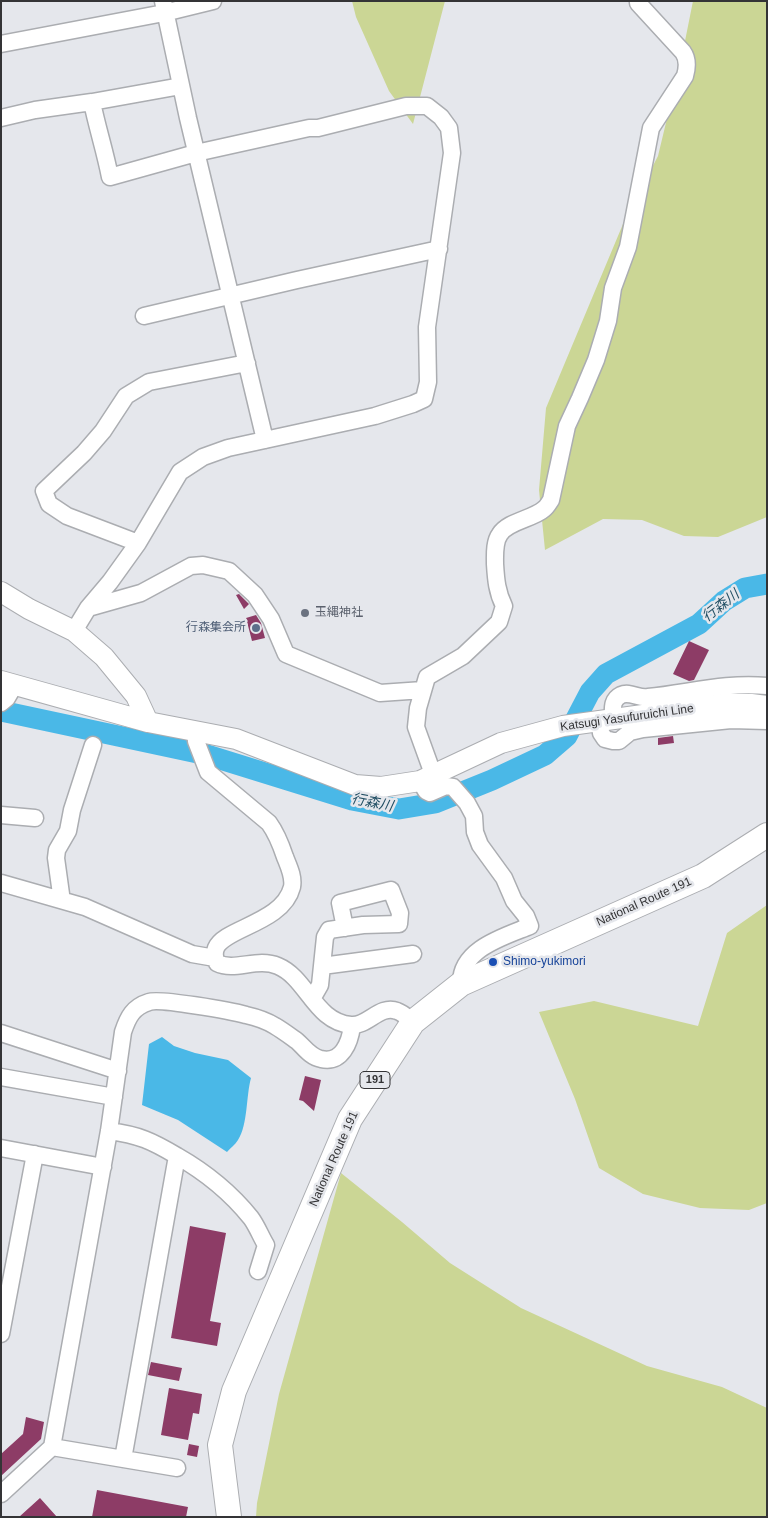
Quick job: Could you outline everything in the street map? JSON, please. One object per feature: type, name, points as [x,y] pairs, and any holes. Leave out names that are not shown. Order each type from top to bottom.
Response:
[{"type":"highway","name":"National Route 191","points":[[229,1517],[220,1445],[234,1390],[350,1119],[413,1022],[461,984],[703,876],[767,835]]},
{"type":"main road","points":[[1,592],[74,631],[104,657],[136,696],[148,722]]},
{"type":"main road","name":"Katsugi Yasufuruichi Line","points":[[5,692],[236,739],[355,785],[381,787],[427,778],[501,743],[563,726],[723,704],[767,706]]},
{"type":"street","points":[[1,44],[163,7],[213,1]]},
{"type":"street","points":[[461,984],[461,973],[475,954],[488,943],[530,926],[526,916],[514,901],[504,878],[480,845],[475,832],[474,816],[467,803],[453,787],[446,786],[430,793],[426,791],[427,778],[416,727],[427,677],[463,656],[499,622],[504,606],[498,594],[496,581],[495,554],[500,534],[505,529],[543,510],[551,500],[567,426],[596,360],[608,321],[613,288],[628,247],[650,128],[685,76],[687,68],[686,56],[638,4],[638,1]]},
{"type":"street","points":[[163,7],[265,440]]},
{"type":"street","points":[[1,118],[35,110],[181,86]]},
{"type":"street","points":[[74,631],[88,608],[110,582],[138,543],[180,472],[203,457],[228,448],[375,416],[413,404],[424,398],[428,382],[427,326],[452,153],[449,128],[441,117],[426,106],[406,106],[318,128],[309,128],[196,153],[110,177],[92,102]]},
{"type":"street","points":[[144,316],[439,249]]},
{"type":"street","points":[[138,543],[66,516],[49,504],[44,491],[103,432],[126,396],[149,382],[247,363]]},
{"type":"street","points":[[88,608],[141,593],[191,566],[202,565],[228,571],[254,595],[271,619],[286,654],[380,693],[423,690]]},
{"type":"street","points":[[767,686],[746,684],[717,686],[645,698],[628,693],[614,700],[613,706],[602,720],[601,733],[606,739],[619,741],[630,732],[644,729],[731,720],[767,721]]},
{"type":"street","points":[[195,731],[196,741],[208,772],[269,823],[277,833],[292,877],[292,887],[278,909],[262,920],[225,938],[216,948],[215,958],[217,963],[224,966],[260,962],[277,966],[293,975],[321,1010],[337,1021],[352,1026],[382,1011],[391,1009],[398,1011],[413,1022]]},
{"type":"street","points":[[60,900],[57,850],[68,831],[72,810],[93,745]]},
{"type":"street","points":[[1,814],[34,818]]},
{"type":"street","points":[[1,883],[85,907],[192,954],[215,958]]},
{"type":"street","points":[[312,999],[320,984],[325,937],[329,930],[345,928]]},
{"type":"street","points":[[322,966],[413,954]]},
{"type":"street","points":[[1,1494],[52,1447],[110,1131],[123,1032],[128,1018],[137,1007],[151,1000],[247,1015],[274,1025],[311,1055],[321,1060],[332,1059],[343,1053],[350,1040],[352,1026]]},
{"type":"street","points":[[1,1033],[118,1071]]},
{"type":"street","points":[[1,1077],[114,1097]]},
{"type":"street","points":[[110,1131],[152,1141],[200,1169],[228,1193],[252,1219],[266,1245],[258,1271]]},
{"type":"street","points":[[1,1148],[103,1167]]},
{"type":"street","points":[[1,1334],[35,1154]]},
{"type":"street","points":[[123,1459],[177,1156]]},
{"type":"street","points":[[52,1447],[177,1468]]},
{"type":"green space","points":[[352,1],[445,1],[413,124],[389,91],[356,17]]},
{"type":"green space","points":[[693,1],[767,1],[767,517],[718,537],[684,536],[642,520],[603,519],[545,550],[539,490],[546,408],[623,224],[658,156]]},
{"type":"green space","points":[[767,905],[767,1203],[749,1210],[700,1208],[643,1194],[599,1168],[575,1099],[539,1012],[594,1001],[698,1026],[727,933]]},
{"type":"green space","points":[[341,1173],[450,1263],[521,1308],[647,1366],[722,1387],[767,1408],[767,1517],[256,1517],[257,1503],[279,1394]]},
{"type":"water","points":[[162,1037],[174,1046],[195,1053],[228,1060],[251,1078],[244,1127],[237,1142],[227,1152],[178,1120],[142,1105],[149,1044]]},
{"type":"building","points":[[239,594],[249,604],[244,609],[236,595]]},
{"type":"building","name":"行森集会所","points":[[256,615],[261,623],[265,638],[252,641],[246,618]]},
{"type":"building","points":[[689,641],[709,650],[694,680],[689,681],[673,674]]},
{"type":"building","points":[[673,736],[674,743],[658,745],[658,738]]},
{"type":"building","points":[[305,1076],[321,1080],[314,1111],[303,1101],[299,1100]]},
{"type":"building","points":[[190,1226],[226,1233],[210,1321],[221,1323],[217,1346],[171,1338]]},
{"type":"building","points":[[151,1362],[182,1368],[179,1381],[148,1375]]},
{"type":"building","points":[[169,1388],[202,1394],[199,1414],[193,1413],[188,1440],[161,1435]]},
{"type":"building","points":[[26,1417],[44,1422],[41,1439],[1,1476],[1,1454],[23,1434]]},
{"type":"building","points":[[189,1444],[199,1446],[197,1457],[187,1455]]},
{"type":"building","points":[[97,1490],[188,1507],[186,1517],[92,1517]]},
{"type":"building","points":[[40,1498],[57,1517],[19,1517]]},
{"type":"waterway","name":"行森川","points":[[1,711],[207,755],[352,800],[399,809],[435,803],[492,780],[545,755],[567,736],[590,692],[606,674],[699,624],[724,601],[745,588],[767,584]]},
{"type":"place","name":"玉縄神社","points":[[305,613]]},
{"type":"place","name":"行森集会所","points":[[256,628]]},
{"type":"place","name":"Shimo-yukimori","points":[[493,962]]}]
